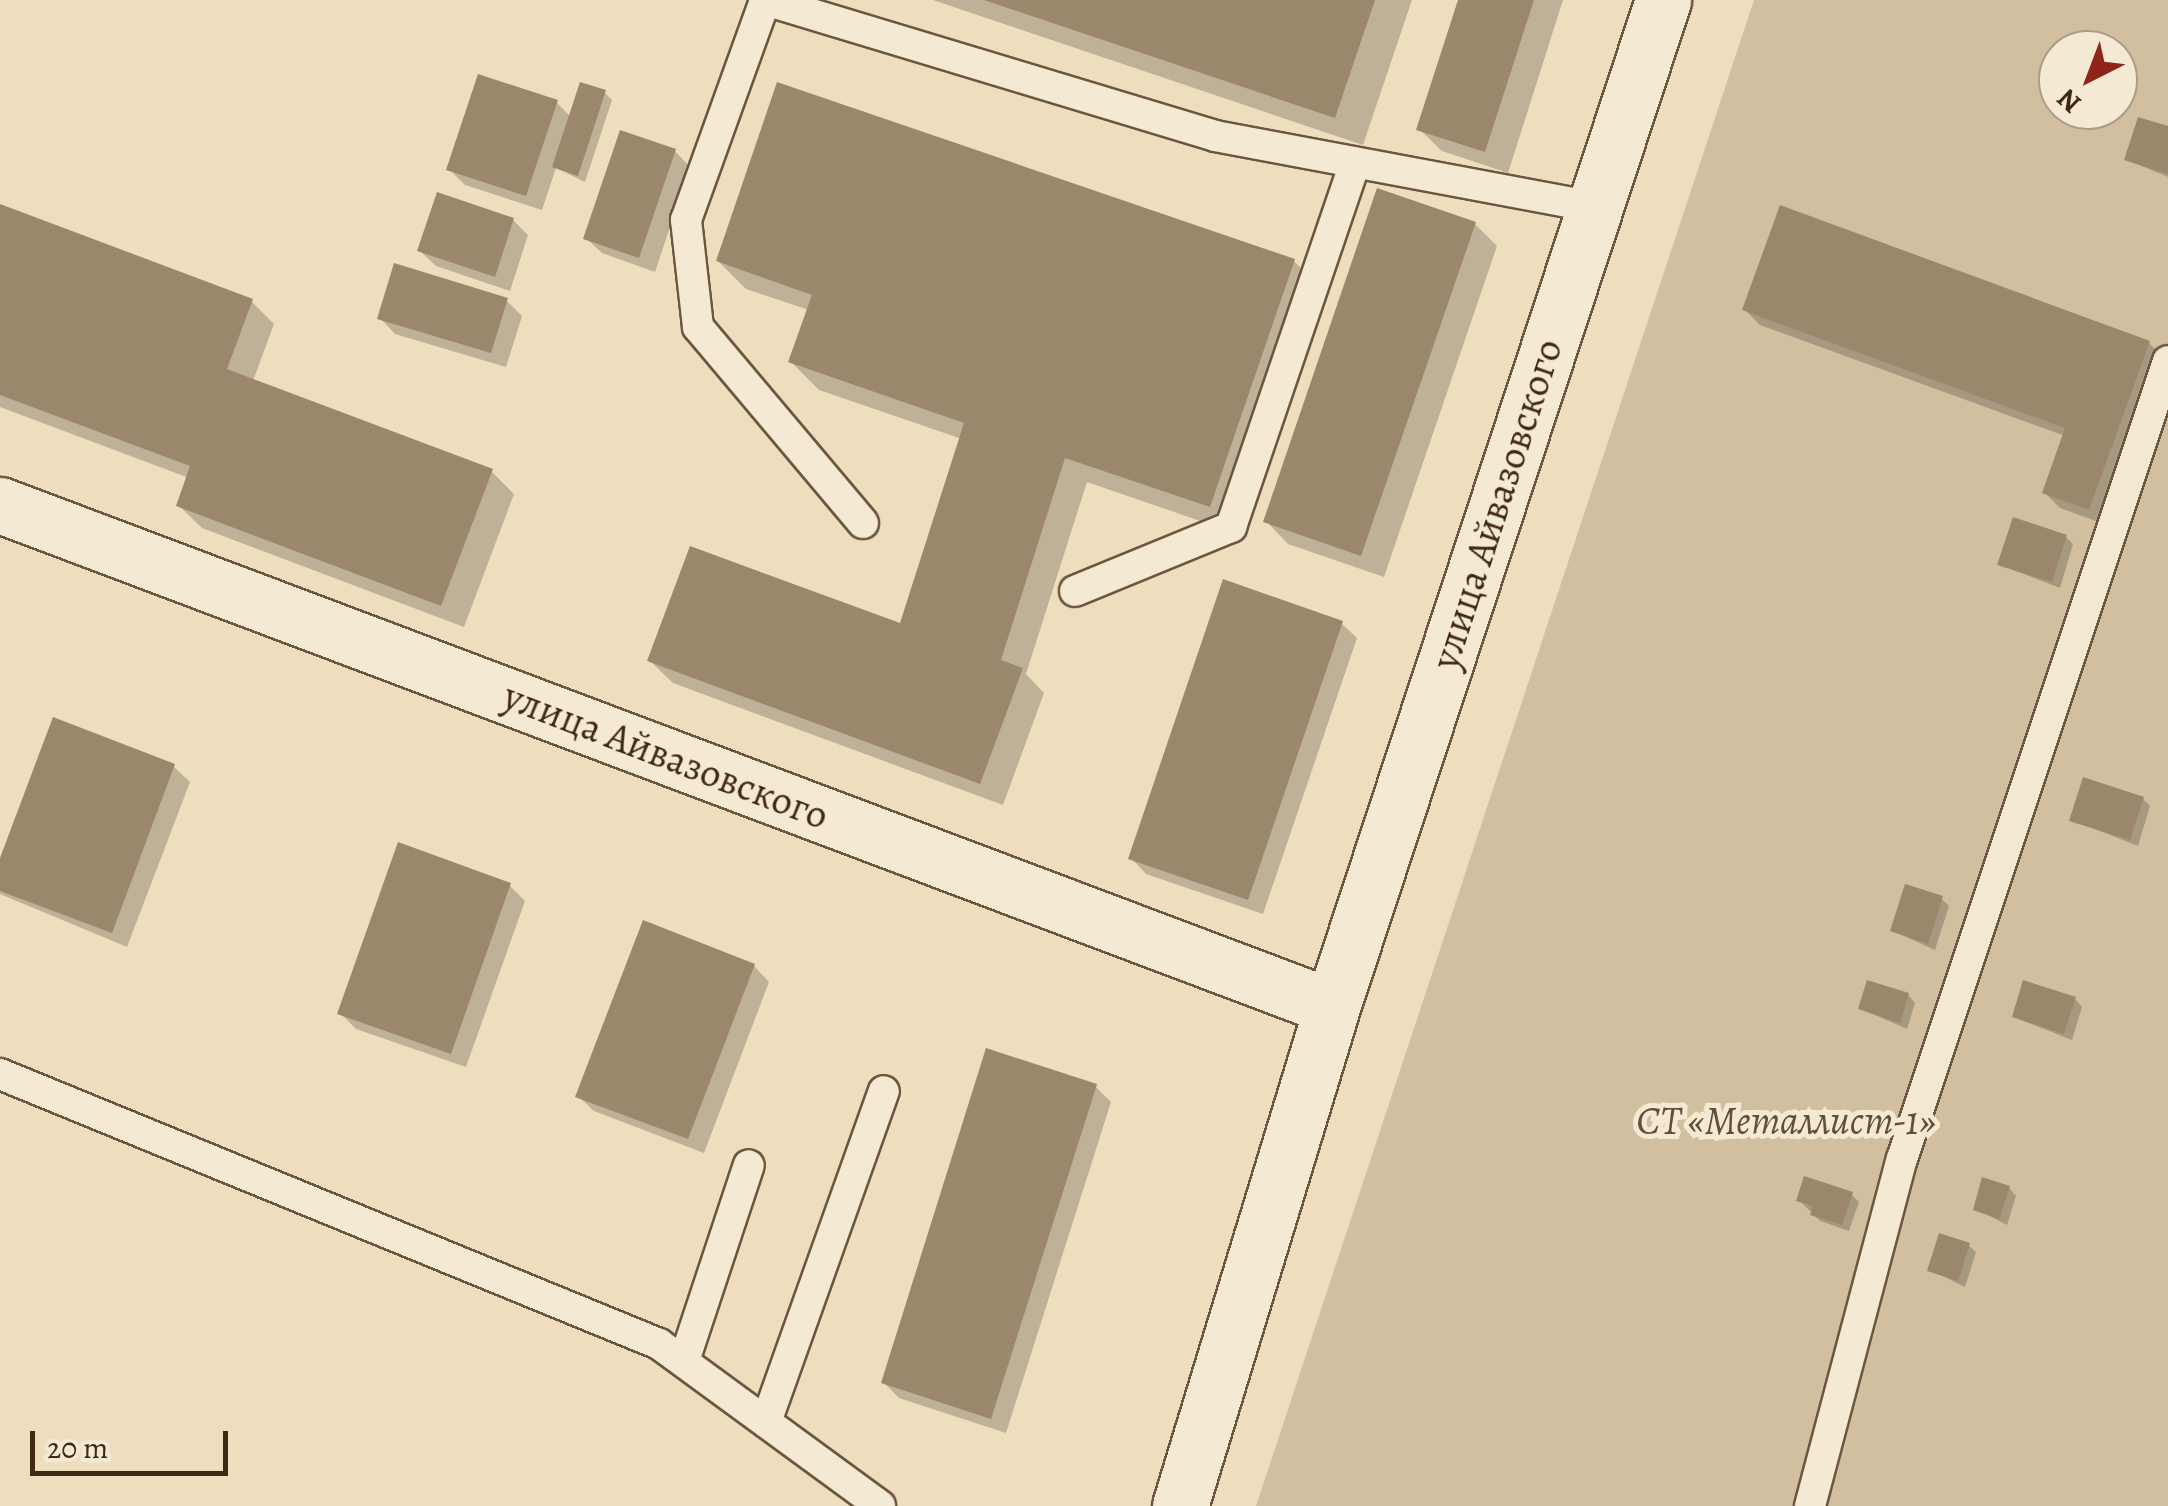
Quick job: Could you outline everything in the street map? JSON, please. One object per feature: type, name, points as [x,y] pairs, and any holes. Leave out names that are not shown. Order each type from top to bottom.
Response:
[{"type":"street","name":"улица Айвазовского","points":[[1180,1506],[1332,1007],[1663,0]]},
{"type":"street","name":"улица Айвазовского","points":[[0,505],[1332,1007]]},
{"type":"lane","points":[[863,523],[698,327],[686,220],[765,0],[1216,136],[1595,207]]},
{"type":"lane","points":[[1075,591],[1231,528],[1355,163]]},
{"type":"lane","points":[[1810,1506],[1902,1158],[2168,361]]},
{"type":"lane","points":[[0,1074],[660,1344],[880,1506]]},
{"type":"lane","points":[[766,1422],[884,1090]]},
{"type":"lane","points":[[684,1361],[749,1165]]},
{"type":"green space","name":"СТ «Металлист-1»","points":[[1754,0],[2168,0],[2168,1506],[1256,1506]]},
{"type":"building","points":[[984,0],[1375,0],[1335,118]]},
{"type":"building","points":[[1458,0],[1534,0],[1485,152],[1416,130]]},
{"type":"building","points":[[478,74],[558,100],[526,196],[446,170]]},
{"type":"building","points":[[580,82],[606,90],[578,176],[552,167]]},
{"type":"building","points":[[777,82],[1295,259],[1210,507],[1065,458],[1001,660],[1023,668],[980,784],[647,661],[690,546],[900,623],[964,423],[788,362],[812,295],[716,261]]},
{"type":"building","points":[[2138,117],[2168,126],[2168,174],[2124,160],[2134,130],[2138,130]]},
{"type":"building","points":[[620,130],[676,149],[639,258],[583,239]]},
{"type":"building","points":[[1377,188],[1476,222],[1361,556],[1263,522]]},
{"type":"building","points":[[437,192],[514,218],[495,277],[417,251]]},
{"type":"building","points":[[0,204],[253,299],[227,369],[493,469],[441,606],[176,506],[190,466],[0,395]]},
{"type":"building","points":[[1780,205],[2150,341],[2089,510],[2042,493],[2065,428],[1742,310]]},
{"type":"building","points":[[394,263],[508,298],[491,353],[377,319]]},
{"type":"building","points":[[2013,517],[2067,535],[2052,582],[1997,565]]},
{"type":"building","points":[[1223,579],[1343,621],[1248,900],[1128,859]]},
{"type":"building","points":[[53,717],[175,764],[112,933],[0,891],[0,858]]},
{"type":"building","points":[[2083,777],[2144,797],[2130,840],[2069,821]]},
{"type":"building","points":[[398,842],[511,883],[451,1054],[337,1014]]},
{"type":"building","points":[[1905,884],[1943,896],[1928,944],[1890,931]]},
{"type":"building","points":[[643,920],[755,964],[688,1139],[575,1097]]},
{"type":"building","points":[[1867,980],[1909,993],[1900,1023],[1858,1009]]},
{"type":"building","points":[[2023,980],[2076,997],[2064,1034],[2012,1017]]},
{"type":"building","points":[[986,1048],[1097,1084],[991,1419],[881,1383]]},
{"type":"building","points":[[1804,1176],[1853,1192],[1842,1225],[1810,1215],[1813,1206],[1796,1201]]},
{"type":"building","points":[[1982,1177],[2010,1186],[1999,1219],[1973,1210]]},
{"type":"building","points":[[1939,1233],[1970,1243],[1958,1281],[1927,1271]]}]
